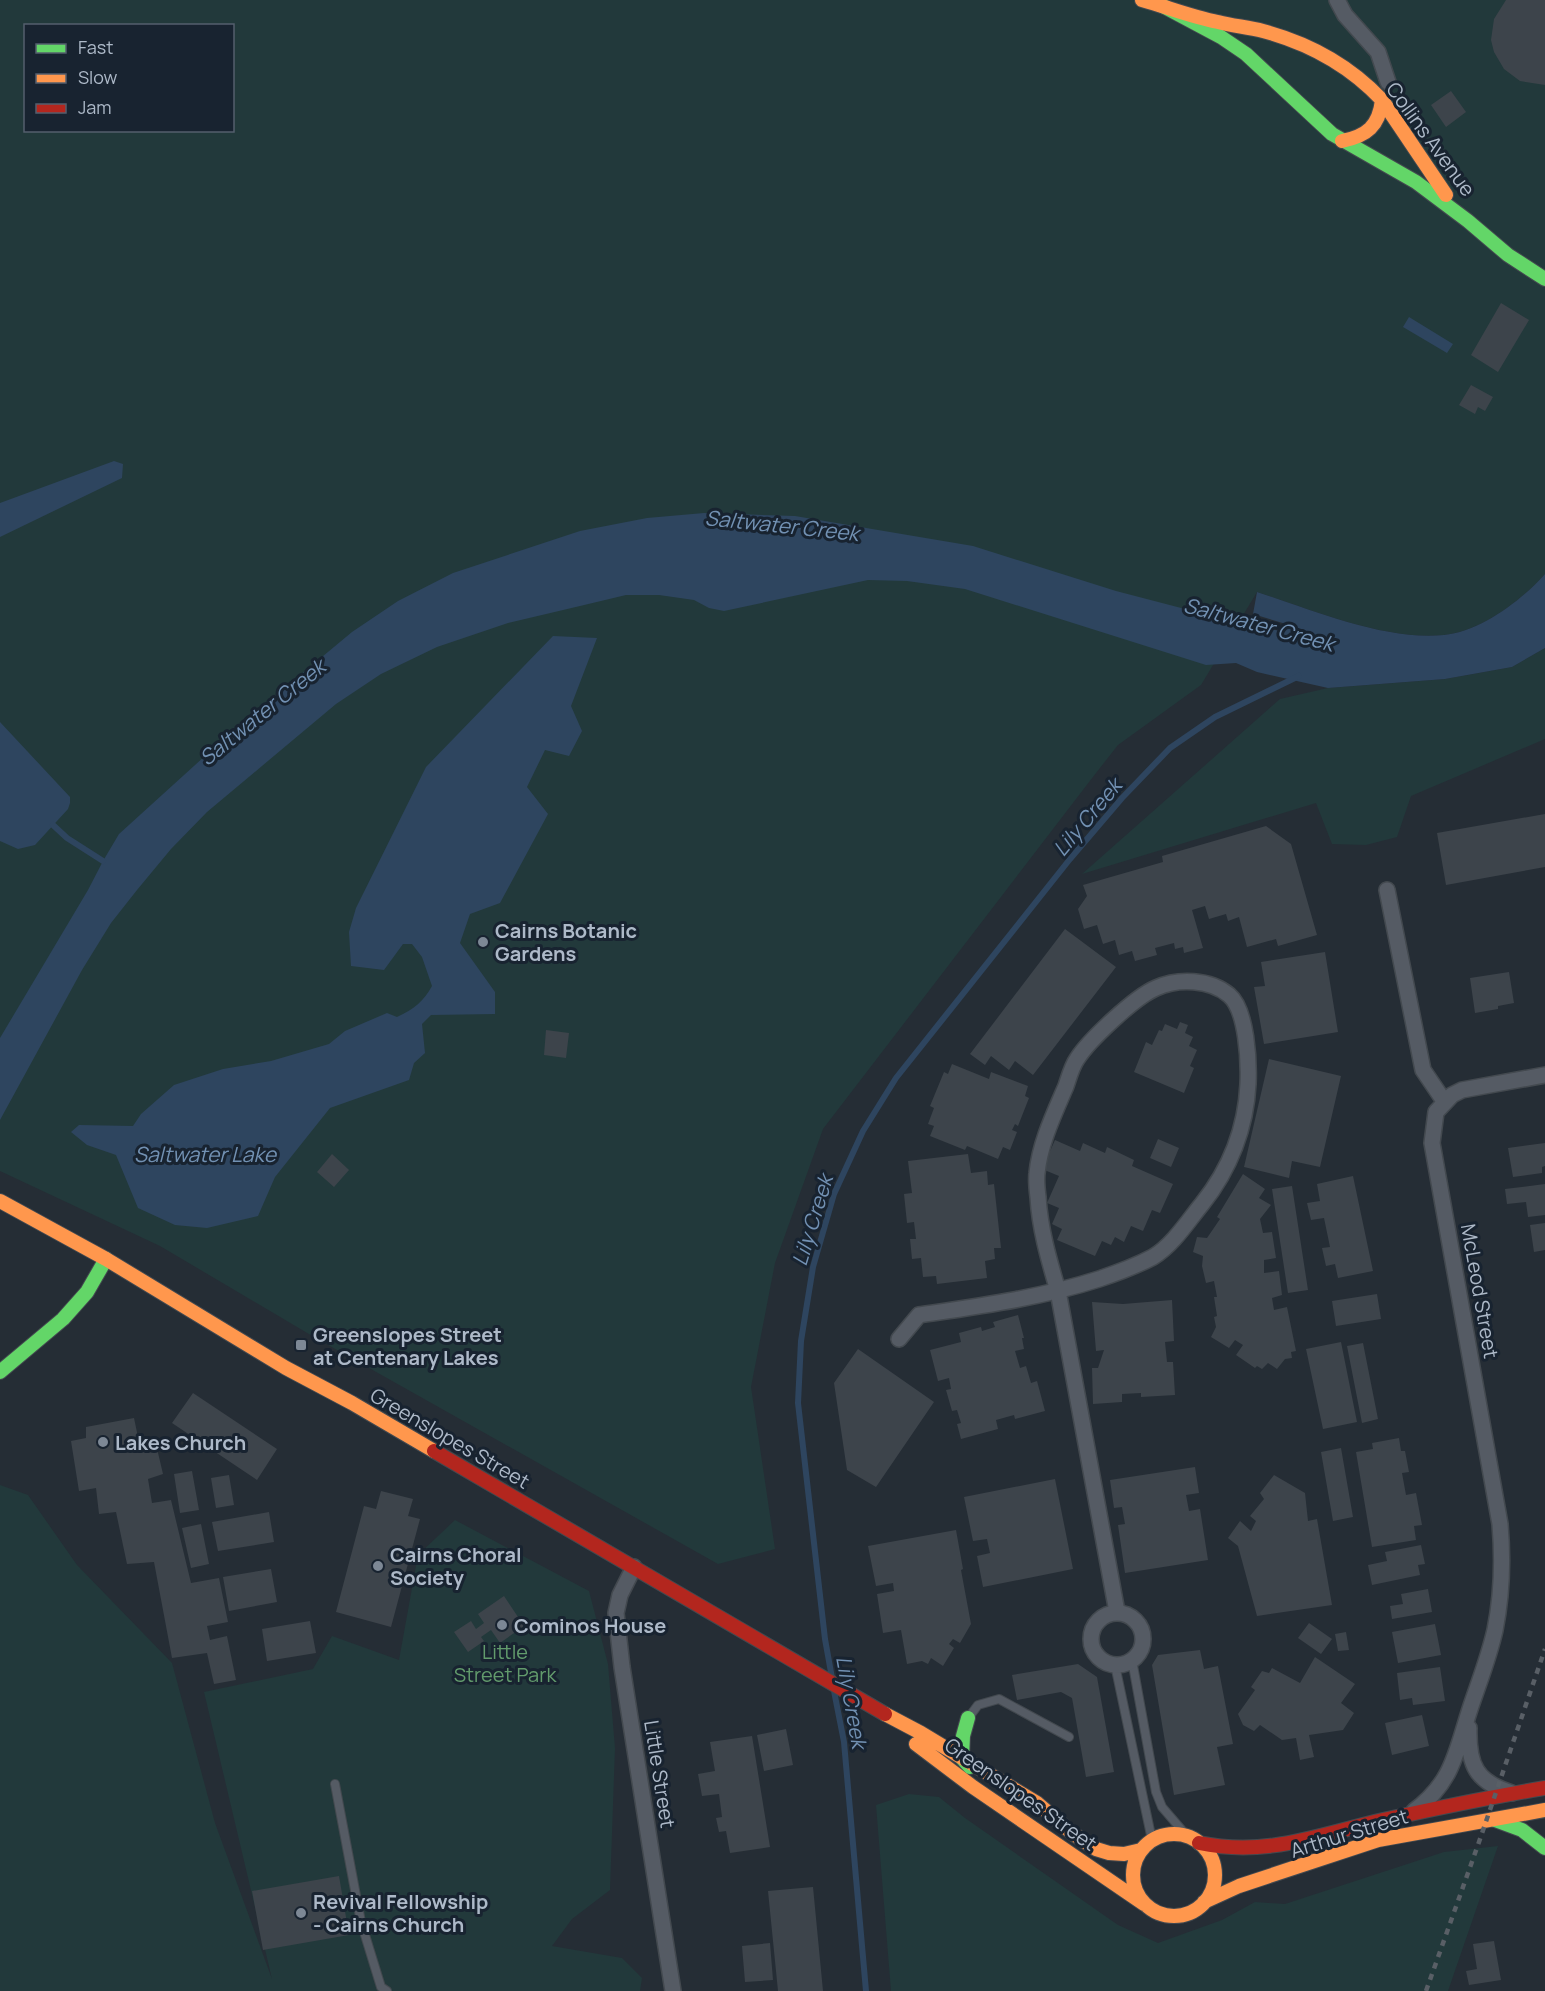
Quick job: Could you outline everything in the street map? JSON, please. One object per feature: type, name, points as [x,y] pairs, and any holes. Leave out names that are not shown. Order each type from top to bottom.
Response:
[{"type":"street","name":"Collins Avenue","points":[[1142,0],[1218,22],[1268,32],[1310,49],[1344,67],[1360,78],[1382,100],[1430,174],[1468,222]]},
{"type":"street","points":[[1337,0],[1345,15],[1378,52],[1388,82]]},
{"type":"street","name":"Collins Avenue","points":[[1161,5],[1221,37],[1246,54],[1311,116],[1342,141],[1416,182],[1508,255],[1545,279]]},
{"type":"street","points":[[1267,74],[1264,61],[1267,50],[1283,38]]},
{"type":"street","points":[[1342,141],[1361,136],[1372,129],[1381,114],[1382,100]]},
{"type":"street","points":[[1387,890],[1423,1070],[1444,1101],[1462,1090],[1545,1075]]},
{"type":"street","points":[[899,1339],[919,1315],[1032,1298],[1058,1291],[1122,1271],[1154,1256],[1172,1240],[1214,1189],[1230,1159],[1241,1129],[1247,1103],[1246,1043],[1240,1014],[1231,996],[1214,986],[1187,981],[1155,988],[1118,1015],[1076,1059],[1049,1127],[1036,1176],[1043,1241],[1058,1291],[1118,1612]]},
{"type":"street","name":"McLeod Street","points":[[1410,1814],[1430,1797],[1450,1771],[1484,1672],[1495,1630],[1502,1554],[1500,1524],[1432,1143],[1436,1112],[1444,1101]]},
{"type":"street","name":"Greenslopes Street","points":[[0,1201],[106,1259],[286,1368],[352,1402],[879,1711],[921,1733],[1050,1812],[1079,1839],[1095,1850],[1119,1855],[1141,1850]]},
{"type":"street","points":[[0,1372],[63,1319],[87,1292],[106,1259]]},
{"type":"street","name":"Little Street","points":[[634,1567],[620,1595],[616,1613],[622,1666],[673,1991]]},
{"type":"street","points":[[1118,1612],[1133,1618],[1142,1632],[1142,1647],[1132,1660],[1115,1665],[1099,1658],[1090,1642],[1091,1633],[1100,1618],[1118,1612]]},
{"type":"street","name":"McLeod Street","points":[[1471,1707],[1469,1742],[1471,1761],[1487,1782],[1513,1793]]},
{"type":"street","name":"Greenslopes Street","points":[[879,1711],[918,1747],[1144,1904]]},
{"type":"street","points":[[968,1718],[963,1736],[962,1758],[977,1774],[1057,1843]]},
{"type":"street","name":"Arthur Street","points":[[1193,1840],[1231,1849],[1259,1848],[1323,1836],[1410,1814],[1545,1788]]},
{"type":"street","name":"Arthur Street","points":[[1204,1902],[1239,1886],[1378,1840],[1545,1810]]},
{"type":"street","points":[[1492,1819],[1521,1828],[1545,1848]]},
{"type":"street","points":[[1169,1834],[1193,1840],[1208,1853],[1214,1865],[1215,1879],[1212,1892],[1194,1911],[1168,1916],[1155,1912],[1144,1904],[1137,1894],[1132,1871],[1135,1860],[1141,1850],[1152,1840],[1169,1834]]},
{"type":"lane","points":[[1132,1660],[1156,1792],[1162,1807],[1193,1840]]},
{"type":"lane","points":[[1115,1665],[1152,1840]]},
{"type":"lane","points":[[968,1718],[978,1705],[999,1699],[1069,1737]]},
{"type":"lane","points":[[335,1784],[361,1922],[381,1988],[387,1991]]},
{"type":"green space","name":"Cairns Botanic Gardens","points":[[0,0],[1545,0],[1545,574],[1525,594],[1486,621],[1458,633],[1444,635],[1421,636],[1374,629],[1257,592],[1201,685],[1118,745],[823,1129],[775,1263],[751,1387],[775,1549],[718,1564],[314,1337],[160,1246],[0,1171]]},
{"type":"green space","points":[[1545,648],[1545,739],[1411,796],[1397,837],[1366,845],[1332,844],[1316,803],[1082,874],[1280,699],[1328,688],[1445,679],[1512,667]]},
{"type":"green space","name":"Little Street Park","points":[[0,1485],[28,1495],[77,1565],[172,1663],[215,1823],[272,1979],[204,1692],[313,1669],[332,1636],[399,1660],[418,1555],[455,1520],[589,1591],[608,1664],[615,1748],[610,1890],[572,1919],[552,1946],[622,1958],[642,1978],[640,1991],[0,1991]]},
{"type":"green space","points":[[909,1794],[939,1797],[965,1818],[1118,1925],[1158,1943],[1222,1920],[1255,1902],[1285,1904],[1444,1852],[1498,1846],[1448,1991],[891,1991],[876,1805]]},
{"type":"water","points":[[1409,317],[1453,344],[1447,353],[1403,327]]},
{"type":"water","points":[[114,461],[123,464],[122,478],[0,537],[0,503]]},
{"type":"water","name":"Saltwater Creek","points":[[704,513],[795,516],[973,546],[1116,591],[1254,627],[1282,631],[1286,624],[1253,614],[1257,592],[1349,623],[1374,629],[1421,636],[1444,635],[1458,633],[1486,621],[1525,594],[1545,574],[1545,648],[1512,667],[1445,679],[1328,688],[1257,672],[1236,663],[1206,665],[965,589],[907,581],[868,580],[724,611],[709,608],[694,600],[659,595],[626,595],[508,623],[437,647],[381,674],[336,704],[207,812],[171,849],[111,923],[82,970],[0,1120],[0,1038],[103,861],[119,834],[227,736],[352,632],[398,601],[453,573],[580,531],[647,518]]},
{"type":"water","name":"Saltwater Lake","points":[[553,636],[597,638],[571,706],[582,731],[569,756],[545,750],[527,787],[548,814],[500,903],[470,914],[460,943],[495,992],[495,1014],[431,1015],[422,1024],[425,1053],[414,1063],[409,1080],[330,1108],[275,1177],[258,1216],[207,1228],[175,1225],[138,1208],[116,1155],[87,1145],[71,1132],[79,1125],[133,1126],[141,1114],[174,1085],[223,1069],[271,1061],[329,1044],[345,1031],[387,1013],[397,1017],[413,1008],[426,996],[432,986],[422,957],[412,944],[403,944],[384,970],[351,966],[349,932],[356,908],[426,767]]},
{"type":"water","points":[[0,722],[70,797],[68,809],[35,845],[18,849],[0,841]]},
{"type":"building","points":[[1506,0],[1545,0],[1545,85],[1520,81],[1504,69],[1494,52],[1491,40],[1494,19]]},
{"type":"building","points":[[1451,91],[1466,112],[1446,127],[1431,105]]},
{"type":"building","points":[[1501,303],[1529,320],[1498,372],[1471,355]]},
{"type":"building","points":[[1471,385],[1493,397],[1485,411],[1478,407],[1475,414],[1459,405]]},
{"type":"building","points":[[1545,814],[1545,867],[1446,885],[1437,833]]},
{"type":"building","points":[[1266,826],[1291,844],[1317,935],[1278,946],[1276,939],[1247,947],[1239,917],[1228,921],[1226,914],[1209,919],[1205,906],[1192,910],[1203,948],[1184,953],[1183,947],[1175,949],[1174,943],[1155,948],[1157,955],[1135,961],[1132,951],[1119,955],[1115,940],[1103,944],[1097,925],[1084,929],[1078,909],[1087,896],[1083,885],[1163,862],[1162,856]]},
{"type":"building","points":[[1065,929],[1116,967],[1033,1075],[1015,1061],[1009,1070],[991,1056],[985,1065],[970,1054]]},
{"type":"building","points":[[1325,952],[1338,1032],[1264,1044],[1254,987],[1265,986],[1261,962]]},
{"type":"building","points":[[1509,972],[1514,1003],[1498,1006],[1498,1009],[1475,1013],[1470,978]]},
{"type":"building","points":[[1180,1022],[1188,1025],[1185,1033],[1193,1037],[1189,1046],[1197,1050],[1190,1066],[1194,1068],[1184,1093],[1134,1072],[1146,1042],[1152,1045],[1159,1030],[1162,1031],[1165,1024],[1177,1029]]},
{"type":"building","points":[[546,1030],[569,1033],[566,1058],[544,1055]]},
{"type":"building","points":[[1269,1059],[1341,1076],[1320,1167],[1292,1161],[1289,1178],[1244,1167]]},
{"type":"building","points":[[952,1064],[989,1079],[991,1072],[1028,1086],[1025,1096],[1029,1098],[1018,1126],[1015,1124],[1012,1130],[1017,1132],[1010,1150],[1003,1147],[998,1159],[967,1146],[965,1150],[930,1136],[934,1126],[928,1124],[934,1108],[930,1106],[944,1072],[948,1074]]},
{"type":"building","points":[[1158,1139],[1179,1148],[1171,1167],[1150,1158]]},
{"type":"building","points":[[1055,1140],[1080,1151],[1083,1143],[1105,1153],[1107,1147],[1134,1160],[1132,1166],[1173,1184],[1160,1213],[1152,1210],[1143,1231],[1131,1226],[1124,1242],[1115,1237],[1111,1245],[1102,1241],[1095,1256],[1057,1240],[1062,1229],[1052,1224],[1059,1208],[1047,1203],[1059,1176],[1042,1169]]},
{"type":"building","points":[[1545,1143],[1545,1166],[1542,1167],[1542,1173],[1513,1177],[1508,1148]]},
{"type":"building","points":[[332,1154],[349,1170],[334,1187],[317,1172]]},
{"type":"building","points":[[968,1154],[971,1173],[987,1171],[988,1185],[994,1184],[1001,1248],[994,1248],[995,1259],[985,1261],[987,1278],[937,1284],[936,1276],[923,1277],[921,1258],[912,1259],[910,1239],[916,1239],[914,1222],[907,1223],[904,1194],[912,1193],[908,1161]]},
{"type":"building","points":[[1243,1174],[1265,1189],[1259,1198],[1271,1205],[1260,1219],[1263,1233],[1272,1232],[1276,1258],[1264,1260],[1264,1273],[1279,1271],[1282,1295],[1272,1298],[1274,1310],[1287,1307],[1296,1351],[1291,1352],[1292,1358],[1285,1359],[1277,1369],[1268,1363],[1262,1369],[1257,1366],[1255,1368],[1236,1355],[1243,1345],[1235,1340],[1229,1348],[1211,1337],[1216,1327],[1214,1317],[1217,1316],[1214,1281],[1206,1283],[1202,1266],[1203,1256],[1193,1252],[1197,1237],[1207,1238],[1220,1219],[1217,1217]]},
{"type":"building","points":[[1353,1176],[1373,1271],[1338,1278],[1335,1264],[1326,1266],[1322,1248],[1330,1247],[1324,1218],[1311,1220],[1307,1203],[1320,1201],[1317,1184]]},
{"type":"building","points":[[1545,1184],[1545,1215],[1528,1217],[1526,1202],[1507,1204],[1505,1189]]},
{"type":"building","points":[[1292,1186],[1308,1290],[1288,1293],[1272,1189]]},
{"type":"building","points":[[1545,1223],[1545,1250],[1534,1252],[1530,1225]]},
{"type":"building","points":[[1377,1294],[1381,1319],[1336,1326],[1332,1301]]},
{"type":"building","points":[[1172,1300],[1174,1341],[1165,1342],[1167,1362],[1173,1362],[1175,1395],[1141,1397],[1141,1393],[1122,1394],[1122,1402],[1093,1404],[1092,1368],[1098,1368],[1104,1350],[1096,1351],[1092,1302],[1123,1304]]},
{"type":"building","points":[[1018,1315],[1024,1338],[1022,1338],[1024,1349],[1015,1351],[1020,1368],[1026,1366],[1031,1383],[1037,1381],[1045,1411],[1015,1419],[1014,1415],[996,1420],[998,1429],[961,1439],[957,1424],[961,1423],[957,1410],[952,1411],[946,1390],[951,1389],[949,1378],[938,1381],[930,1350],[961,1342],[959,1333],[981,1327],[982,1331],[995,1327],[993,1322]]},
{"type":"building","points":[[1341,1342],[1357,1422],[1323,1429],[1306,1349]]},
{"type":"building","points":[[1363,1343],[1378,1419],[1362,1423],[1347,1346]]},
{"type":"building","points":[[858,1349],[934,1402],[876,1487],[847,1470],[834,1383]]},
{"type":"building","points":[[193,1393],[277,1449],[257,1480],[172,1423]]},
{"type":"building","points":[[134,1418],[139,1442],[155,1440],[163,1474],[148,1479],[152,1503],[171,1500],[191,1583],[219,1578],[228,1622],[207,1626],[210,1640],[227,1636],[236,1680],[214,1684],[207,1653],[172,1658],[154,1562],[127,1564],[116,1512],[99,1514],[96,1488],[79,1491],[71,1441],[86,1438],[86,1427]]},
{"type":"building","points":[[1399,1438],[1401,1451],[1405,1451],[1409,1472],[1402,1473],[1406,1495],[1416,1493],[1422,1525],[1414,1526],[1416,1540],[1372,1547],[1356,1452],[1373,1449],[1372,1443]]},
{"type":"building","points":[[1341,1448],[1353,1517],[1333,1521],[1321,1452]]},
{"type":"building","points":[[1195,1467],[1199,1493],[1186,1495],[1189,1511],[1200,1509],[1208,1560],[1125,1573],[1118,1525],[1125,1524],[1122,1507],[1114,1508],[1110,1480]]},
{"type":"building","points":[[192,1471],[199,1510],[180,1513],[174,1474]]},
{"type":"building","points":[[229,1475],[234,1505],[216,1508],[211,1478]]},
{"type":"building","points":[[1274,1475],[1305,1493],[1308,1521],[1317,1519],[1332,1605],[1257,1616],[1238,1546],[1228,1538],[1240,1521],[1251,1531],[1256,1521],[1250,1516],[1264,1499],[1260,1493]]},
{"type":"building","points":[[1055,1479],[1073,1569],[983,1587],[977,1556],[990,1553],[987,1539],[973,1541],[964,1497]]},
{"type":"building","name":"Cairns Choral Society","points":[[381,1491],[413,1499],[408,1516],[420,1519],[391,1627],[336,1612],[364,1506],[376,1509]]},
{"type":"building","points":[[269,1512],[274,1542],[218,1551],[212,1522]]},
{"type":"building","points":[[201,1524],[209,1564],[191,1568],[182,1528]]},
{"type":"building","points":[[956,1530],[971,1624],[960,1643],[953,1639],[949,1644],[954,1648],[943,1666],[931,1658],[928,1664],[922,1661],[907,1664],[901,1630],[883,1633],[877,1594],[894,1591],[893,1583],[876,1586],[868,1546]]},
{"type":"building","points":[[1421,1545],[1425,1564],[1418,1565],[1420,1575],[1372,1585],[1368,1565],[1387,1561],[1385,1552]]},
{"type":"building","points":[[271,1569],[277,1602],[229,1611],[223,1577]]},
{"type":"building","points":[[1428,1589],[1432,1612],[1392,1619],[1390,1606],[1403,1604],[1401,1594]]},
{"type":"building","name":"Cominos House","points":[[504,1596],[524,1626],[500,1643],[491,1630],[481,1637],[484,1641],[468,1652],[454,1632],[471,1621],[476,1629],[484,1623],[478,1614]]},
{"type":"building","points":[[310,1621],[316,1653],[267,1661],[262,1629]]},
{"type":"building","points":[[1309,1623],[1332,1639],[1321,1654],[1298,1638]]},
{"type":"building","points":[[1435,1624],[1441,1655],[1398,1663],[1392,1632]]},
{"type":"building","points":[[1346,1632],[1349,1650],[1338,1651],[1335,1634]]},
{"type":"building","points":[[1200,1650],[1204,1669],[1218,1666],[1233,1744],[1217,1747],[1225,1785],[1174,1795],[1152,1665],[1158,1655]]},
{"type":"building","points":[[1315,1657],[1355,1684],[1341,1703],[1354,1713],[1343,1730],[1309,1735],[1314,1757],[1300,1760],[1296,1738],[1282,1740],[1260,1725],[1254,1731],[1243,1725],[1238,1714],[1255,1690],[1251,1687],[1262,1671],[1269,1673],[1272,1668],[1300,1683]]},
{"type":"building","points":[[1078,1664],[1097,1677],[1114,1772],[1086,1777],[1072,1698],[1061,1692],[1017,1700],[1012,1675]]},
{"type":"building","points":[[1440,1667],[1445,1701],[1413,1705],[1412,1698],[1400,1700],[1397,1673]]},
{"type":"building","points":[[1422,1715],[1429,1746],[1392,1755],[1385,1723]]},
{"type":"building","points":[[786,1729],[793,1765],[764,1771],[757,1735]]},
{"type":"building","points":[[752,1736],[770,1847],[730,1853],[726,1831],[719,1832],[716,1818],[722,1817],[719,1794],[702,1796],[698,1774],[715,1771],[710,1742]]},
{"type":"building","name":"Revival Fellowship - Cairns Church","points":[[339,1876],[349,1935],[263,1950],[252,1891]]},
{"type":"building","points":[[813,1887],[823,1991],[778,1991],[768,1891]]},
{"type":"building","points":[[1494,1941],[1501,1980],[1469,1985],[1466,1971],[1477,1969],[1473,1944]]},
{"type":"building","points":[[770,1943],[773,1980],[745,1982],[742,1946]]},
{"type":"waterway","name":"Lily Creek","points":[[832,1678],[825,1639],[798,1403],[801,1341],[813,1267],[834,1194],[863,1131],[896,1078],[1070,859],[1122,798],[1170,748],[1215,717],[1299,676]]},
{"type":"waterway","points":[[53,825],[67,838],[103,861]]},
{"type":"waterway","name":"Lily Creek","points":[[834,1691],[844,1742],[866,1991]]},
{"type":"railway","points":[[1426,1991],[1545,1649]]},
{"type":"traffic: fast","points":[[1161,5],[1221,37],[1246,54],[1332,134],[1416,182],[1508,255],[1545,279]]},
{"type":"traffic: fast","points":[[0,1372],[63,1319],[87,1292],[106,1259]]},
{"type":"traffic: fast","points":[[968,1718],[963,1736],[962,1758],[970,1767]]},
{"type":"traffic: fast","points":[[1495,1820],[1522,1830],[1545,1848]]},
{"type":"traffic: slow","points":[[1142,0],[1199,17],[1280,36],[1312,49],[1342,66],[1382,100],[1446,195]]},
{"type":"traffic: slow","points":[[1342,141],[1365,133],[1375,123],[1382,100]]},
{"type":"traffic: slow","points":[[0,1201],[106,1259],[286,1368],[434,1451]]},
{"type":"traffic: slow","points":[[885,1714],[1037,1803],[1072,1833],[1096,1849],[1124,1854],[1141,1850]]},
{"type":"traffic: slow","points":[[916,1744],[973,1787],[1144,1904]]},
{"type":"traffic: slow","points":[[1204,1902],[1239,1886],[1378,1840],[1545,1810]]},
{"type":"traffic: slow","points":[[1174,1834],[1190,1837],[1203,1846],[1212,1859],[1215,1875],[1212,1891],[1203,1904],[1190,1913],[1174,1916],[1158,1913],[1145,1904],[1136,1891],[1133,1875],[1136,1859],[1145,1846],[1158,1837],[1174,1834]]},
{"type":"traffic: jam","points":[[434,1451],[885,1714]]},
{"type":"traffic: jam","points":[[1199,1843],[1224,1847],[1270,1846],[1314,1838],[1403,1816],[1545,1788]]},
{"type":"place","name":"Cairns Botanic Gardens","points":[[483,942]]},
{"type":"place","name":"Greenslopes Street at Centenary Lakes","points":[[301,1345]]},
{"type":"place","name":"Lakes Church","points":[[103,1442]]},
{"type":"place","name":"Cairns Choral Society","points":[[378,1566]]},
{"type":"place","name":"Cominos House","points":[[502,1625]]},
{"type":"place","name":"Revival Fellowship - Cairns Church","points":[[301,1913]]}]
